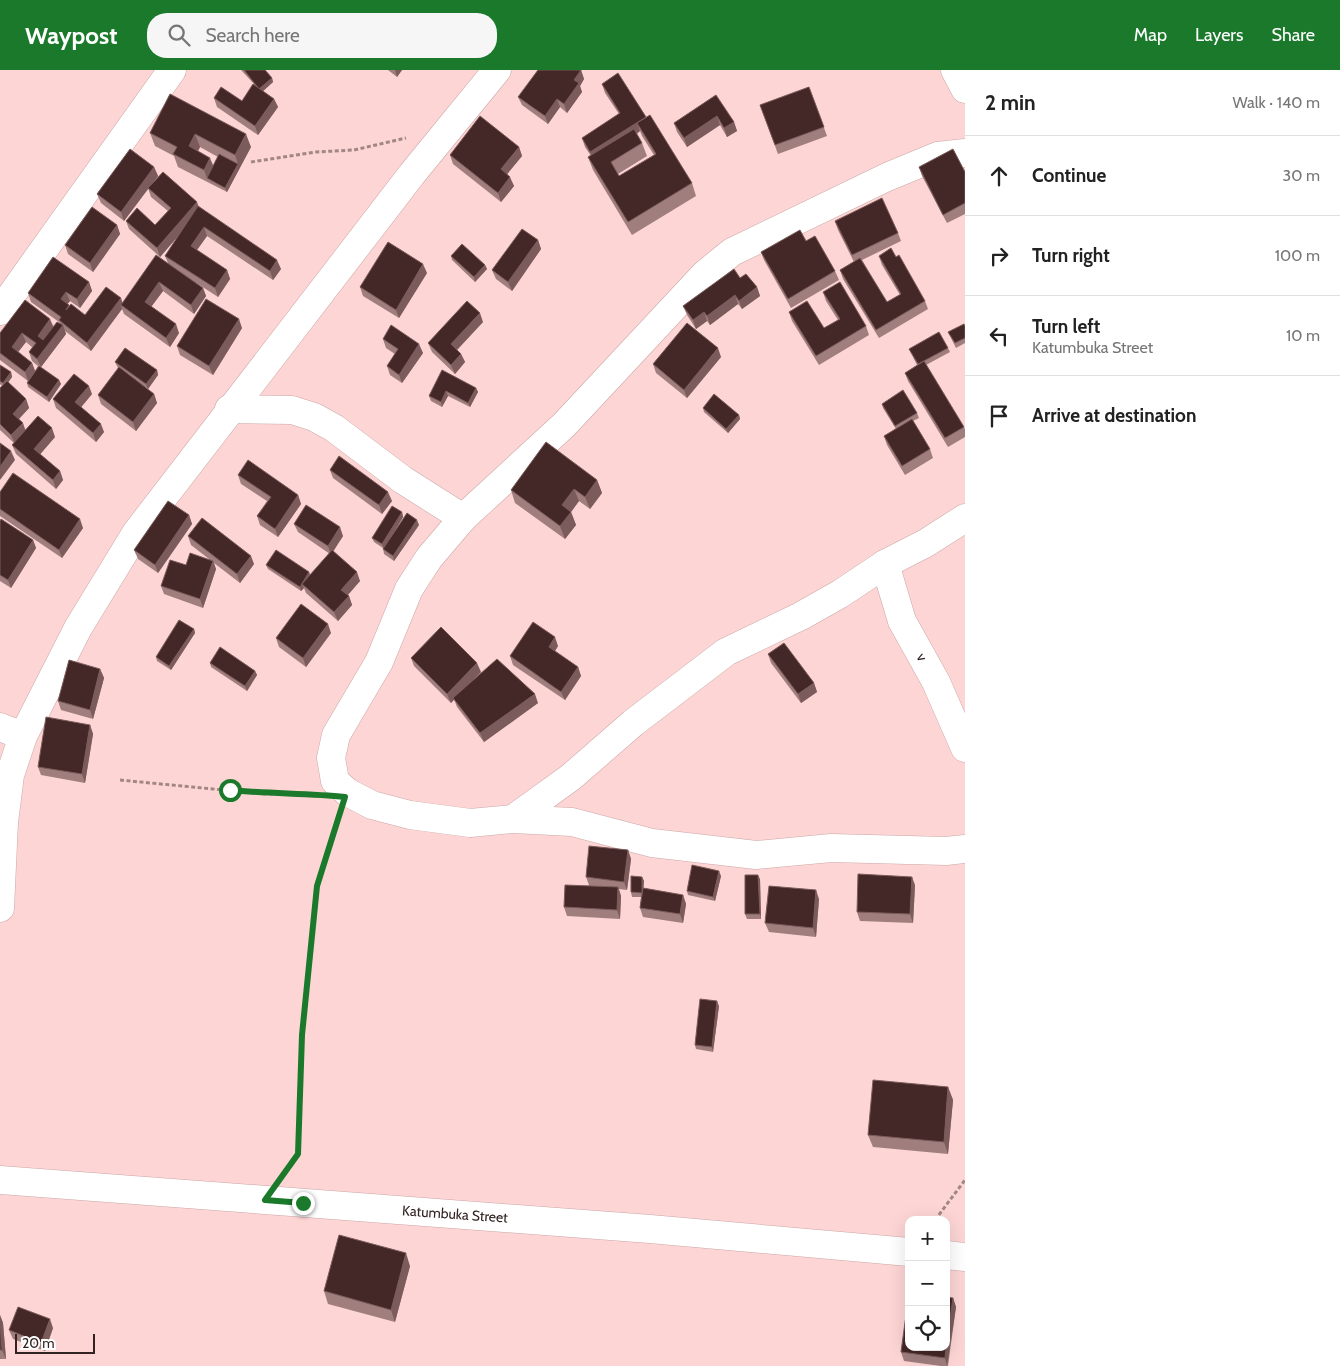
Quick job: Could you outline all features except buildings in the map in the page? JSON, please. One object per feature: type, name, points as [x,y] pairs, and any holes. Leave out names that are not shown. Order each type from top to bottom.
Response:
[{"type":"street","points":[[0,311],[172,70]]},
{"type":"street","points":[[0,908],[4,822],[10,775],[11,731],[78,628],[136,533],[229,409],[412,174],[497,70]]},
{"type":"street","points":[[955,70],[965,89]]},
{"type":"street","points":[[965,153],[938,156],[887,177],[732,252],[672,307],[564,425],[463,518],[429,558],[409,589],[379,662],[336,734],[331,758],[335,781],[346,794],[372,805],[410,815],[470,823],[513,819],[572,822],[652,843],[756,855],[831,848],[946,851],[965,849]]},
{"type":"street","points":[[229,409],[292,410],[314,417],[334,428],[403,480],[463,518]]},
{"type":"street","points":[[513,819],[571,777],[633,723],[726,652],[801,616],[885,564],[926,543],[965,518]]},
{"type":"street","name":"v","points":[[885,564],[902,621],[936,682],[965,748]]},
{"type":"street","name":"Katumbuka Street","points":[[0,1180],[650,1229],[905,1252]]},
{"type":"street","points":[[950,1255],[965,1257]]},
{"type":"path","points":[[251,162],[316,152],[360,149],[451,128]]},
{"type":"path","points":[[120,780],[265,794],[346,794],[317,886],[302,1035],[298,1154],[265,1200]]},
{"type":"path","points":[[938,1216],[965,1180]]},
{"type":"route","points":[[230,790],[265,794],[306,793],[345,797],[317,886],[314,932],[302,1035],[298,1154],[265,1200],[303,1203]]}]
